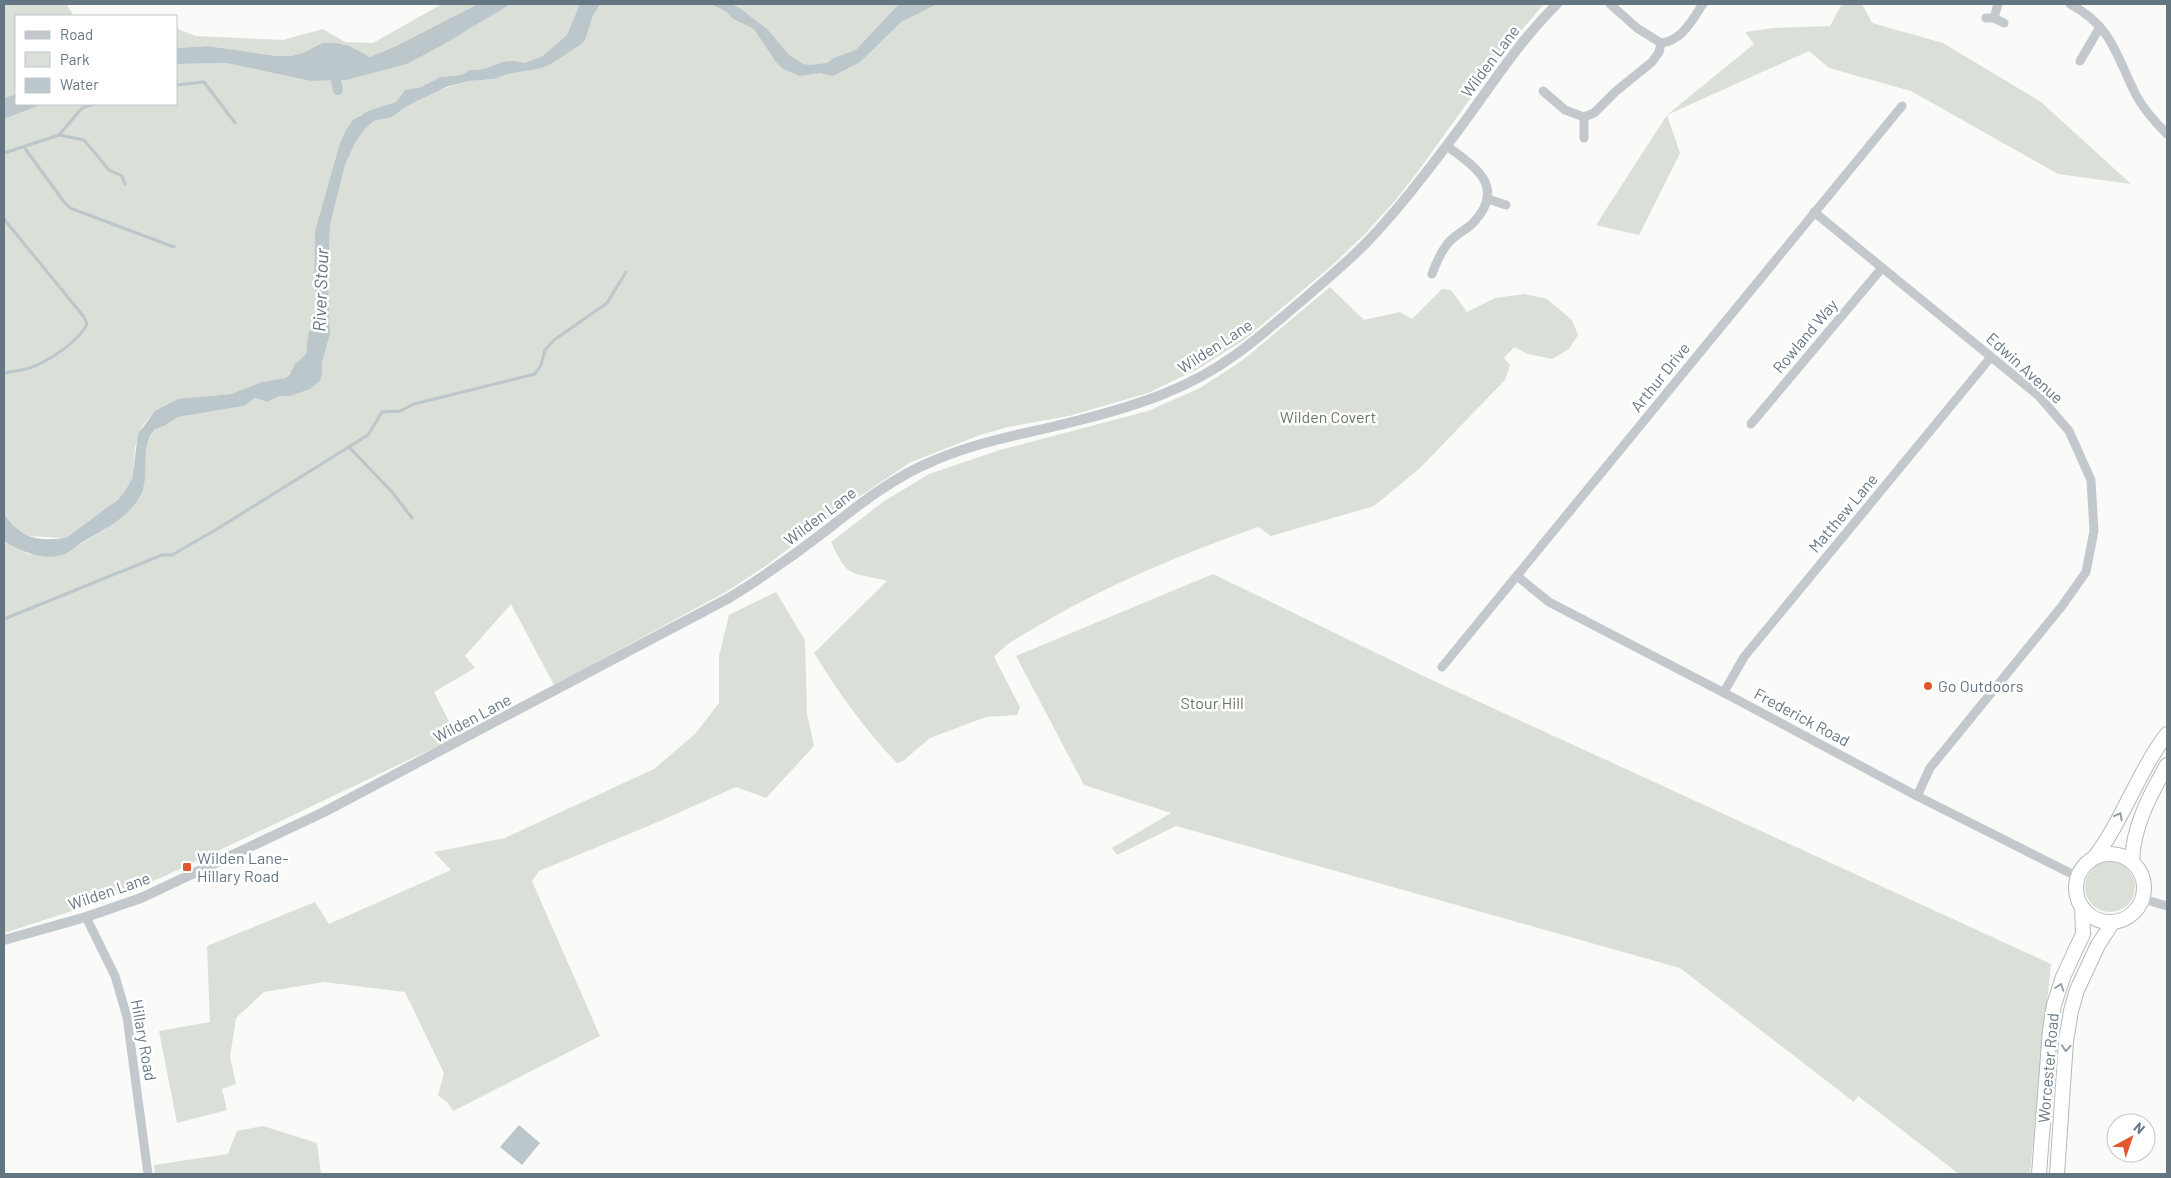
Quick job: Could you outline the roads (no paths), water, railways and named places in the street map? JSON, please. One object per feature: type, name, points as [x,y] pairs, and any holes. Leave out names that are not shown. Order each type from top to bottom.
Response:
[{"type":"highway","points":[[2078,877],[2084,866],[2094,858],[2102,847],[2134,788],[2167,734]]},
{"type":"highway","points":[[2132,862],[2134,839],[2139,823],[2167,765]]},
{"type":"highway","points":[[2082,907],[2096,919],[2113,922],[2130,916],[2143,899],[2144,886],[2142,875],[2128,858],[2112,854],[2094,858]]},
{"type":"highway","name":"Worcester Road","points":[[2039,1174],[2054,1005],[2063,977],[2083,934],[2082,907],[2076,892],[2078,877]]},
{"type":"highway","name":"Worcester Road","points":[[2057,1174],[2066,1041],[2071,1011],[2077,990],[2098,945],[2113,922]]},
{"type":"street","name":"Wilden Lane","points":[[4,940],[86,917],[141,898],[324,812],[724,601],[769,572],[866,500],[899,478],[932,461],[964,448],[1003,437],[1114,411],[1172,391],[1207,374],[1256,339],[1351,258],[1384,224],[1447,146],[1511,56],[1542,18],[1557,4]]},
{"type":"street","points":[[1610,4],[1637,28],[1661,43],[1672,42],[1680,35],[1688,27],[1703,4]]},
{"type":"street","points":[[1998,4],[1990,18],[2004,23]]},
{"type":"street","points":[[2070,4],[2100,27],[2116,48],[2136,95],[2167,134]]},
{"type":"street","points":[[2080,61],[2100,27]]},
{"type":"street","points":[[1543,91],[1564,110],[1584,117],[1594,113],[1615,92],[1652,62],[1659,52],[1661,43]]},
{"type":"street","name":"Arthur Drive","points":[[1442,667],[1902,106]]},
{"type":"street","points":[[1584,117],[1584,138]]},
{"type":"street","points":[[1432,274],[1447,244],[1470,225],[1488,199],[1484,178],[1467,161],[1447,146]]},
{"type":"street","points":[[1488,199],[1506,204]]},
{"type":"street","name":"Edwin Avenue","points":[[1814,212],[2039,396],[2069,431],[2091,480],[2094,531],[2086,572],[2062,606],[1930,768],[1917,796]]},
{"type":"street","name":"Rowland Way","points":[[1751,424],[1882,268]]},
{"type":"street","name":"Matthew Lane","points":[[1724,692],[1744,657],[1991,357]]},
{"type":"street","name":"Frederick Road","points":[[1517,576],[1549,602],[1724,692],[1917,796],[2078,877]]},
{"type":"street","points":[[2143,899],[2167,906]]},
{"type":"street","name":"Hillary Road","points":[[86,917],[115,976],[127,1017],[148,1174]]},
{"type":"water","points":[[478,4],[511,4],[407,64],[347,80],[311,81],[226,63],[178,64],[178,48],[208,46],[277,56],[291,56],[305,52],[322,43],[336,43],[349,46],[370,57],[396,46]]},
{"type":"water","name":"River Stour","points":[[580,4],[600,4],[593,15],[585,40],[552,63],[542,68],[512,73],[494,79],[470,81],[446,87],[407,106],[392,117],[374,121],[364,130],[355,143],[345,165],[330,225],[328,275],[330,334],[322,363],[320,381],[310,389],[290,396],[280,396],[267,402],[255,398],[244,406],[178,417],[164,426],[155,429],[147,444],[144,484],[137,501],[116,522],[67,553],[51,557],[36,555],[16,548],[4,541],[4,514],[20,531],[31,537],[58,539],[69,536],[116,501],[123,494],[132,479],[138,434],[155,411],[178,399],[231,394],[262,382],[285,378],[289,375],[295,364],[306,354],[308,335],[316,313],[314,277],[315,231],[339,146],[353,120],[368,111],[396,102],[405,90],[421,87],[440,77],[461,75],[470,70],[483,69],[503,62],[525,63],[543,56],[567,35]]},
{"type":"water","points":[[711,4],[732,4],[742,10],[767,29],[789,55],[803,64],[810,65],[827,63],[834,58],[856,50],[897,6],[902,4],[937,4],[901,22],[860,62],[833,76],[820,73],[800,76],[783,69],[776,62],[754,29],[732,18],[727,12]]},
{"type":"water","points":[[15,94],[15,105],[40,105],[4,119],[4,98]]},
{"type":"water","points":[[519,1125],[540,1143],[522,1165],[500,1147]]},
{"type":"waterway","points":[[333,68],[338,90]]},
{"type":"waterway","points":[[178,85],[204,82],[235,123]]},
{"type":"waterway","points":[[4,153],[59,135],[82,108],[91,105]]},
{"type":"waterway","points":[[59,135],[84,140],[109,170],[122,176],[125,184]]},
{"type":"waterway","points":[[24,147],[70,208],[174,247]]},
{"type":"waterway","points":[[4,219],[84,317],[87,324],[72,342],[49,359],[31,367],[4,373]]},
{"type":"waterway","points":[[4,619],[162,555],[172,555],[368,435],[382,412],[400,411],[414,404],[535,374],[541,365],[545,350],[554,340],[607,303],[626,272]]},
{"type":"waterway","points":[[349,447],[392,492],[412,518]]},
{"type":"place","name":"Go Outdoors","points":[[1928,686]]},
{"type":"place","name":"Wilden Lane- Hillary Road","points":[[187,867]]},
{"type":"park label","name":"Wilden Covert","points":[[1328,417]]},
{"type":"park label","name":"Stour Hill","points":[[1212,703]]}]
